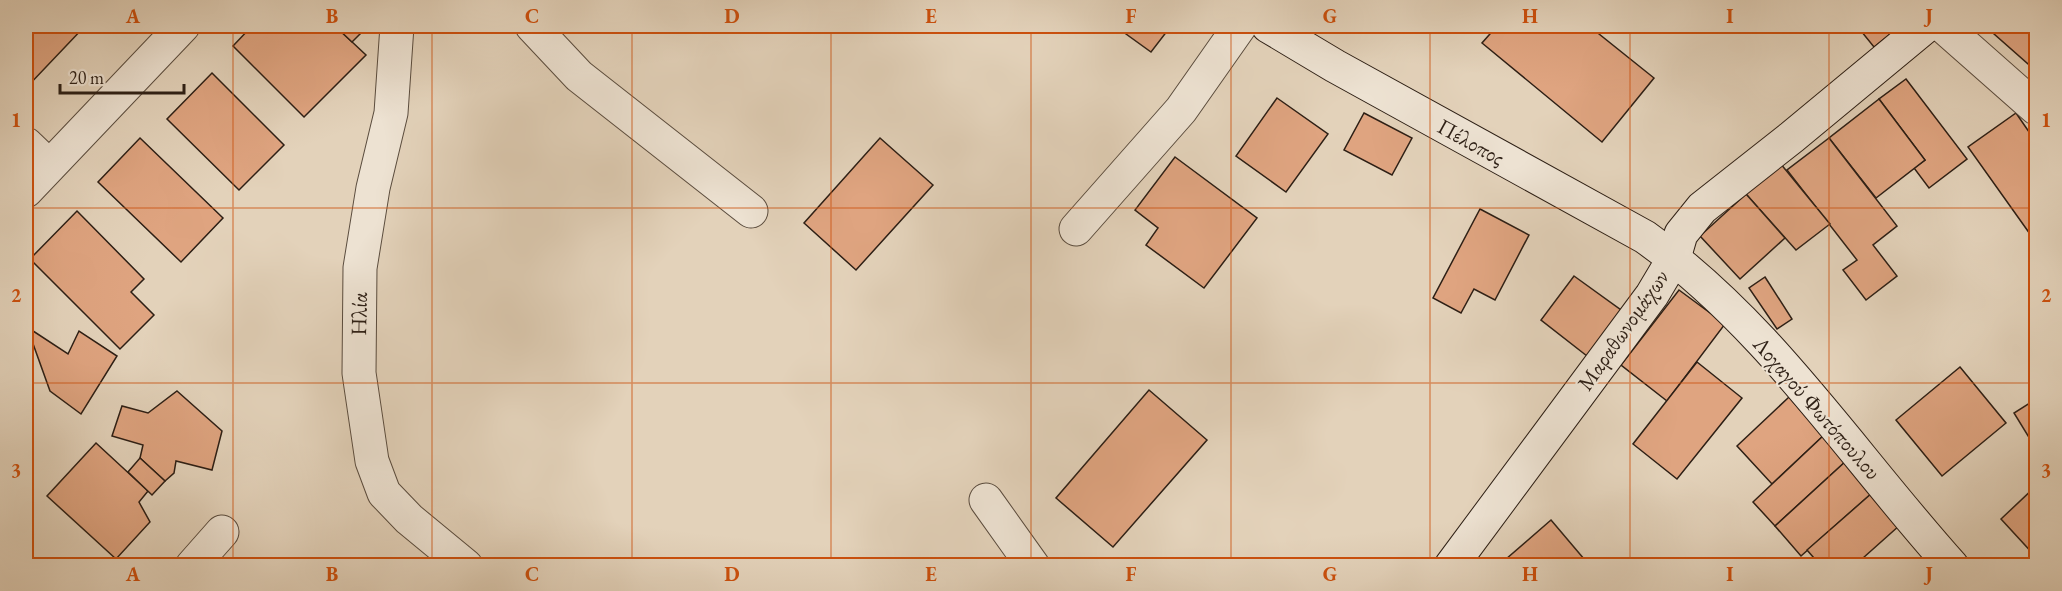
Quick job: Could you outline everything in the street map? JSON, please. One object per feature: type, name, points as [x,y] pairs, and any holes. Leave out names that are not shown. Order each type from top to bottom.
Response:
[{"type":"street","points":[[26,191],[183,26]]},
{"type":"street","name":"Ηλία","points":[[397,26],[391,114],[373,188],[360,268],[358,312],[362,396],[372,461],[384,493],[409,519],[466,566]]},
{"type":"street","points":[[532,26],[579,76],[751,211]]},
{"type":"street","points":[[1076,229],[1181,110],[1240,26]]},
{"type":"street","name":"Πέλοπος","points":[[1268,26],[1335,66],[1645,237],[1674,258]]},
{"type":"street","name":"Μαραθωνομάχων","points":[[1451,566],[1652,295],[1674,258],[1681,234],[1702,208],[1926,26]]},
{"type":"street","points":[[1944,26],[2037,108]]},
{"type":"street","points":[[26,144],[49,166]]},
{"type":"street","name":"Λοχαγού Φωτόπουλου","points":[[1674,258],[1746,326],[1858,453],[1952,566]]},
{"type":"street","points":[[986,500],[1033,566]]},
{"type":"street","points":[[192,566],[222,532]]},
{"type":"building","points":[[26,26],[85,26],[27,87],[26,86]]},
{"type":"building","points":[[252,26],[335,26],[366,55],[304,117],[233,46]]},
{"type":"building","points":[[335,26],[368,26],[352,42]]},
{"type":"building","points":[[1115,26],[1171,26],[1151,52]]},
{"type":"building","points":[[1497,26],[1589,26],[1654,78],[1602,142],[1482,43]]},
{"type":"building","points":[[1857,26],[1900,26],[1874,47]]},
{"type":"building","points":[[1985,26],[2036,26],[2036,71]]},
{"type":"building","points":[[212,73],[284,145],[239,190],[167,119]]},
{"type":"building","points":[[1906,79],[1967,159],[1929,188],[1914,168],[1925,160],[1879,99]]},
{"type":"building","points":[[1277,98],[1328,134],[1286,192],[1236,156]]},
{"type":"building","points":[[1879,99],[1925,160],[1876,198],[1829,138]]},
{"type":"building","points":[[1364,113],[1412,138],[1392,175],[1344,150]]},
{"type":"building","points":[[2016,113],[2036,142],[2035,241],[1968,147]]},
{"type":"building","points":[[140,138],[223,218],[181,262],[98,182]]},
{"type":"building","points":[[880,138],[933,185],[856,270],[804,223]]},
{"type":"building","points":[[1829,138],[1897,226],[1873,245],[1897,276],[1866,300],[1843,270],[1857,260],[1787,170]]},
{"type":"building","points":[[1175,157],[1257,218],[1204,288],[1146,245],[1158,228],[1135,210]]},
{"type":"building","points":[[1780,163],[1830,224],[1796,250],[1746,194]]},
{"type":"building","points":[[1746,194],[1785,238],[1740,279],[1700,236]]},
{"type":"building","points":[[1480,209],[1529,235],[1495,300],[1474,289],[1461,313],[1433,298]]},
{"type":"building","points":[[77,211],[144,279],[131,292],[154,315],[120,349],[30,259]]},
{"type":"building","points":[[1574,276],[1621,310],[1587,356],[1541,320]]},
{"type":"building","points":[[1765,277],[1792,319],[1777,329],[1749,288]]},
{"type":"building","points":[[1679,290],[1725,324],[1667,401],[1621,365]]},
{"type":"building","points":[[27,327],[68,354],[79,331],[117,356],[81,414],[50,391]]},
{"type":"building","points":[[1697,362],[1742,398],[1677,479],[1633,444]]},
{"type":"building","points":[[1960,367],[2006,423],[1942,476],[1896,420]]},
{"type":"building","points":[[1149,390],[1207,440],[1113,547],[1056,498]]},
{"type":"building","points":[[177,391],[222,431],[212,470],[176,461],[174,473],[165,481],[140,458],[143,445],[112,436],[122,406],[148,413]]},
{"type":"building","points":[[1789,397],[1823,436],[1772,484],[1737,446]]},
{"type":"building","points":[[2036,399],[2036,442],[2033,444],[2014,413]]},
{"type":"building","points":[[1823,436],[1846,461],[1775,526],[1753,502]]},
{"type":"building","points":[[96,443],[148,491],[139,502],[150,522],[116,559],[47,496]]},
{"type":"building","points":[[140,458],[165,481],[152,495],[128,472]]},
{"type":"building","points":[[1846,461],[1872,493],[1801,556],[1775,526]]},
{"type":"building","points":[[2036,486],[2036,557],[2001,519]]},
{"type":"building","points":[[1872,493],[1900,525],[1854,566],[1821,566],[1807,550]]},
{"type":"building","points":[[1551,520],[1590,566],[1498,566]]}]
